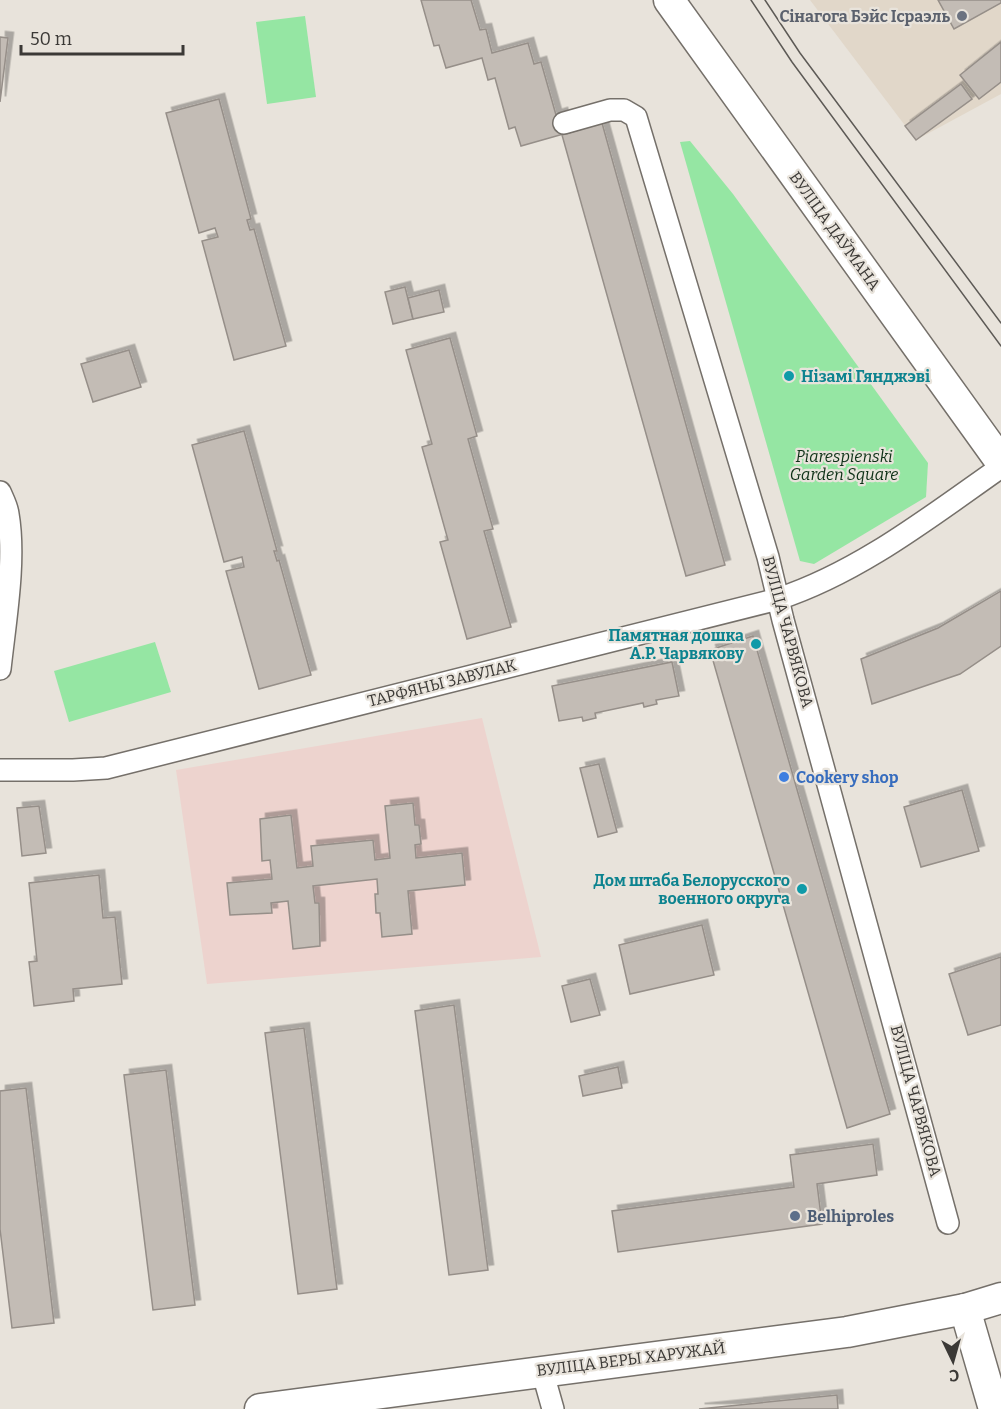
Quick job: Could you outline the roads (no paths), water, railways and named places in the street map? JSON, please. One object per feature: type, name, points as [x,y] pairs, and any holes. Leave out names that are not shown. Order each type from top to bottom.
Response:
[{"type":"main road","name":"ВУЛІЦА ДАЎМАНА","points":[[669,0],[1001,462]]},
{"type":"main road","name":"ВУЛІЦА ВЕРЫ ХАРУЖАЙ","points":[[260,1409],[847,1332],[965,1309],[1001,1298]]},
{"type":"main road","points":[[965,1309],[994,1409]]},
{"type":"street","name":"ВУЛІЦА ЧАРВЯКОВА","points":[[564,123],[610,110],[624,110],[636,117],[765,546],[948,1223]]},
{"type":"street","name":"ТАРФЯНЫ ЗАВУЛАК","points":[[0,770],[106,768],[778,599],[807,589],[893,542],[1001,467]]},
{"type":"street","points":[[0,492],[8,512],[10,538],[8,597],[0,669]]},
{"type":"street","points":[[542,1371],[553,1409]]},
{"type":"tram line","points":[[751,0],[792,62],[1001,346]]},
{"type":"tram line","points":[[765,0],[800,53],[1001,323]]},
{"type":"place","name":"Сінагога Бэйс Ісраэль","points":[[962,16]]},
{"type":"place","name":"Нізамі Гянджэві","points":[[789,376]]},
{"type":"place","name":"Памятная дошка А.Р. Чарвякову","points":[[756,644]]},
{"type":"place","name":"Cookery shop","points":[[784,777]]},
{"type":"place","name":"Дом штаба Белорусского военного округа","points":[[802,889]]},
{"type":"place","name":"Belhiproles","points":[[795,1216]]},
{"type":"park label","name":"Piarespienski Garden Square","points":[[844,465]]}]
